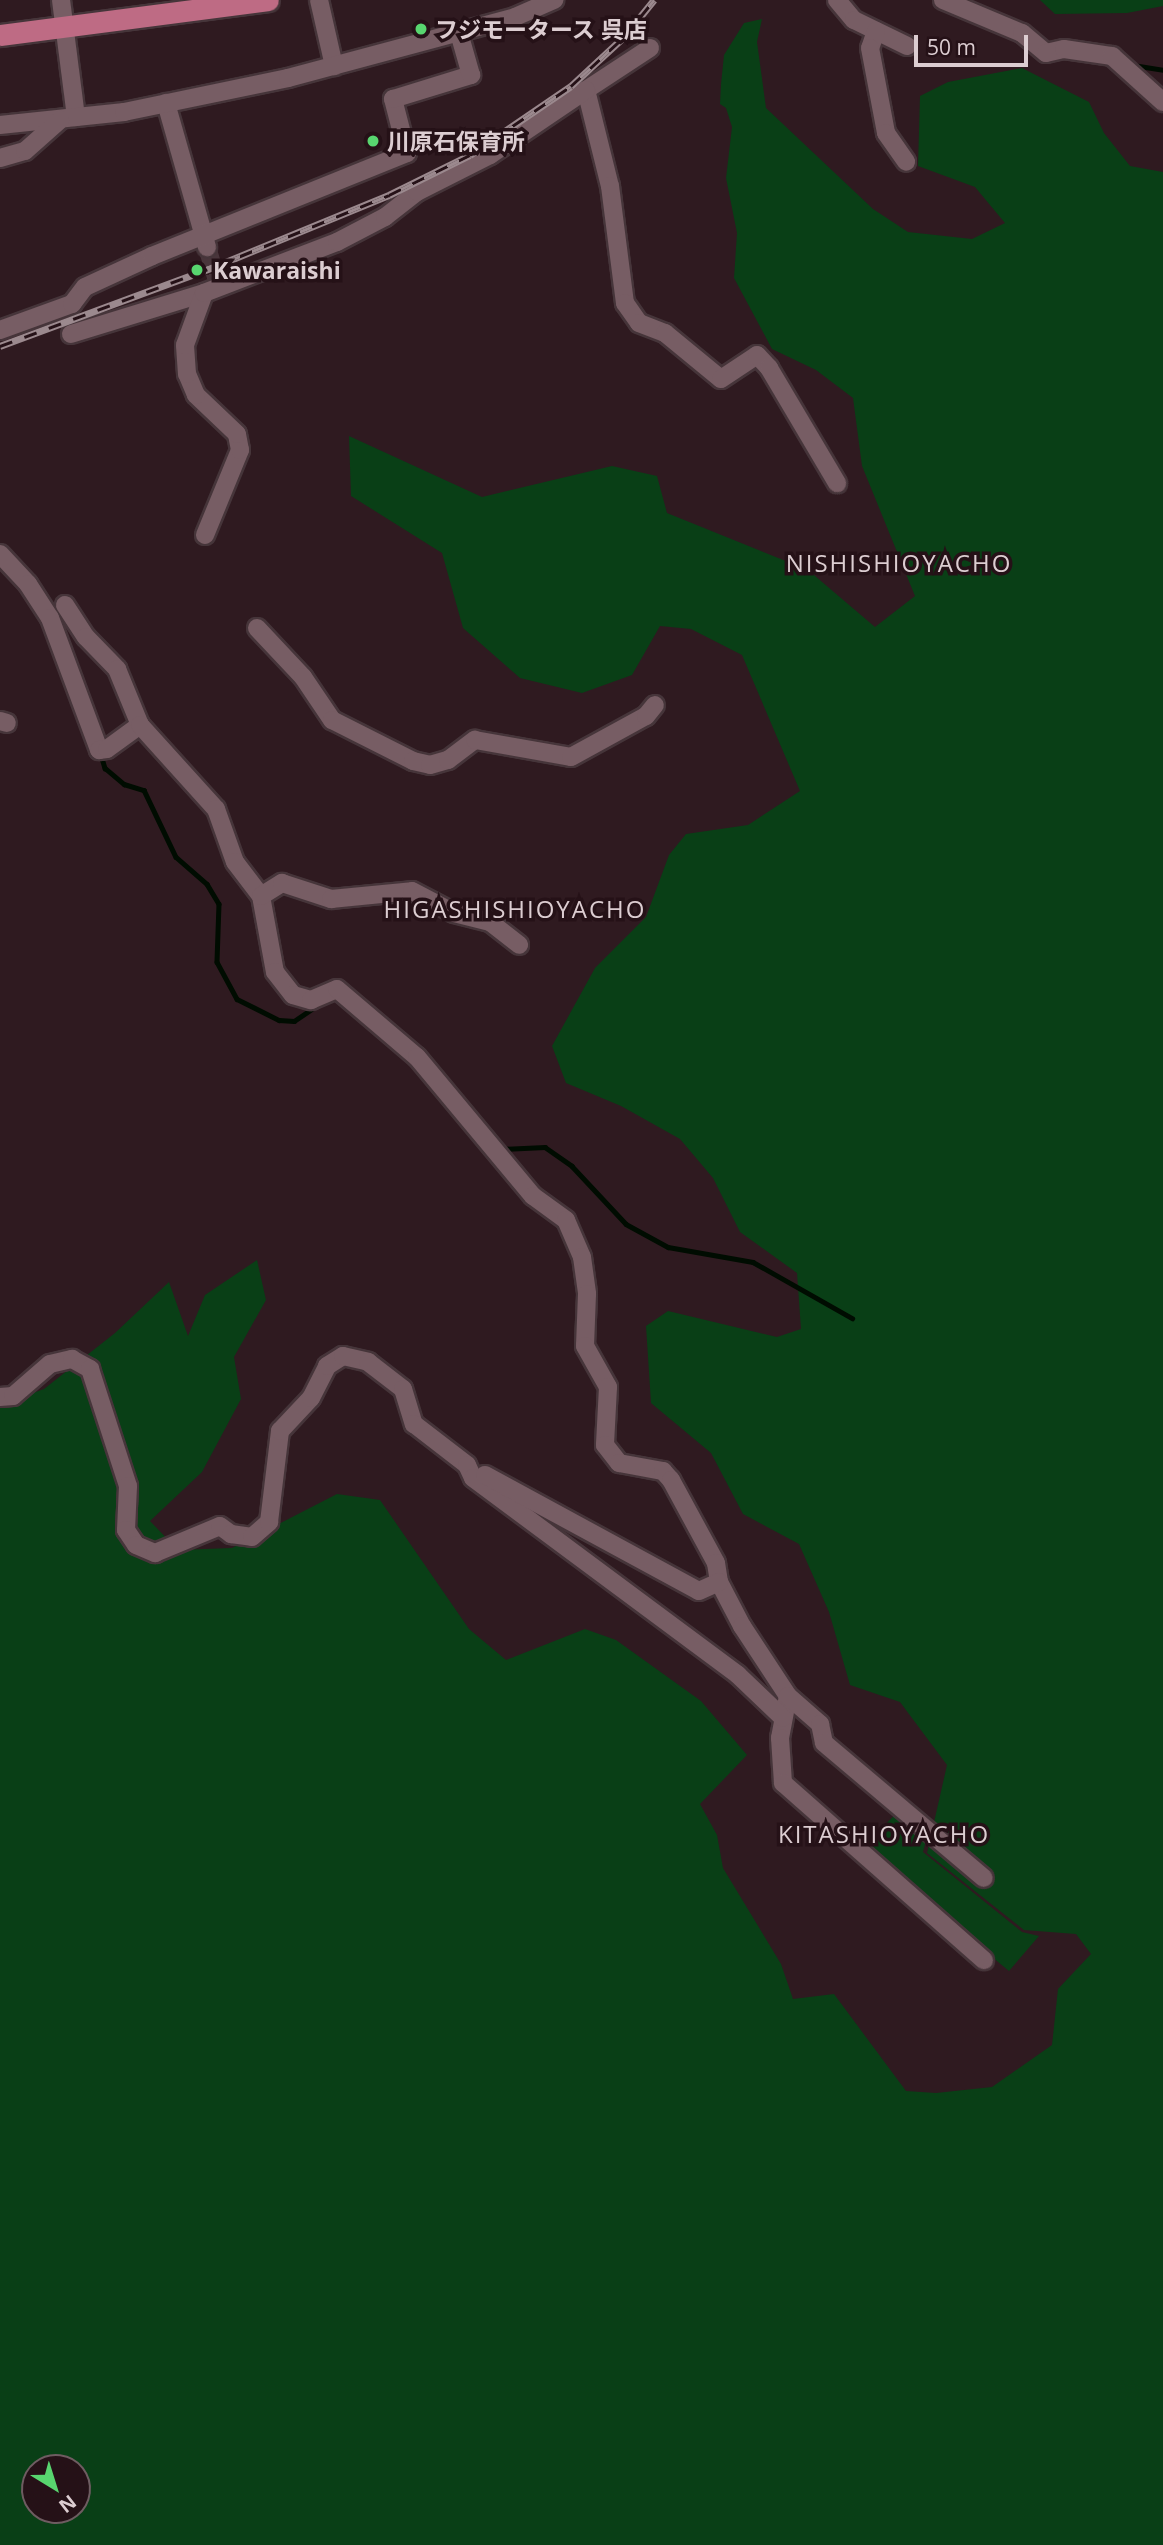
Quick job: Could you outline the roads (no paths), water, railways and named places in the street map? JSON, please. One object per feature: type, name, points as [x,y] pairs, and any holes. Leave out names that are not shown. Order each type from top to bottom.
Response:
[{"type":"highway","points":[[0,35],[268,0]]},
{"type":"street","points":[[61,0],[66,27],[68,119]]},
{"type":"street","points":[[319,0],[334,65]]},
{"type":"street","points":[[0,125],[68,119],[166,103],[459,33],[554,0]]},
{"type":"street","points":[[837,0],[854,20],[907,46]]},
{"type":"street","points":[[943,0],[1022,33],[1046,53],[1064,49],[1120,63],[1163,102]]},
{"type":"street","points":[[876,31],[870,48],[886,132],[906,162]]},
{"type":"street","points":[[0,330],[72,304],[85,287],[206,242],[407,153],[393,99],[471,75],[459,33]]},
{"type":"street","points":[[71,334],[204,293],[337,242],[385,218],[417,192],[490,155],[650,48]]},
{"type":"street","points":[[586,90],[610,186],[619,270],[632,317],[665,333],[721,379],[757,355],[769,368],[837,483]]},
{"type":"street","points":[[166,103],[206,242]]},
{"type":"street","points":[[0,158],[25,151],[68,119]]},
{"type":"street","points":[[204,293],[185,345],[187,374],[196,395],[237,434],[240,450],[205,535]]},
{"type":"street","points":[[0,554],[28,584],[50,618],[99,750],[107,750],[140,725]]},
{"type":"street","points":[[65,605],[86,637],[117,669],[140,725],[216,809],[235,862],[261,896],[275,972],[293,995],[311,1000],[337,989],[418,1057],[533,1196],[566,1220],[582,1257],[587,1294],[585,1346],[608,1387],[605,1445],[619,1463],[663,1471],[671,1480],[716,1563],[719,1581],[788,1696],[820,1724],[824,1743],[984,1878]]},
{"type":"street","points":[[257,628],[303,677],[332,720],[422,763],[448,760],[475,740],[571,757],[646,716],[655,705]]},
{"type":"street","points":[[261,896],[282,883],[331,899],[412,891],[454,913],[490,922],[519,945]]},
{"type":"street","points":[[0,1397],[13,1396],[50,1364],[72,1359],[90,1369],[128,1486],[126,1530],[136,1545],[155,1553],[220,1526],[231,1534],[252,1537],[269,1521],[280,1431],[311,1398],[327,1366],[343,1356],[383,1370],[402,1389],[414,1424],[467,1465],[699,1591],[719,1581]]},
{"type":"street","points":[[467,1465],[473,1478],[738,1675],[783,1718]]},
{"type":"street","points":[[788,1696],[780,1738],[783,1783],[984,1960]]},
{"type":"waterway","points":[[1133,65],[1163,70]]},
{"type":"waterway","points":[[101,755],[105,768],[124,784],[144,790],[176,857],[207,884],[219,904],[217,962],[237,999],[279,1020],[294,1021],[321,1003]]},
{"type":"waterway","points":[[501,1149],[545,1147],[572,1166],[626,1224],[668,1247],[753,1262],[852,1318]]},
{"type":"tunnel","points":[[207,247],[219,287]]},
{"type":"railway","points":[[0,346],[216,266],[389,195],[470,155],[571,86],[624,37],[654,0]]},
{"type":"place","name":"フジモータース 呉店","points":[[421,29]]},
{"type":"place","name":"川原石保育所","points":[[373,141]]},
{"type":"place","name":"Kawaraishi","points":[[197,270]]},
{"type":"district","name":"NISHISHIOYACHO","points":[[899,563]]},
{"type":"district","name":"HIGASHISHIOYACHO","points":[[515,909]]},
{"type":"district","name":"KITASHIOYACHO","points":[[884,1834]]}]
